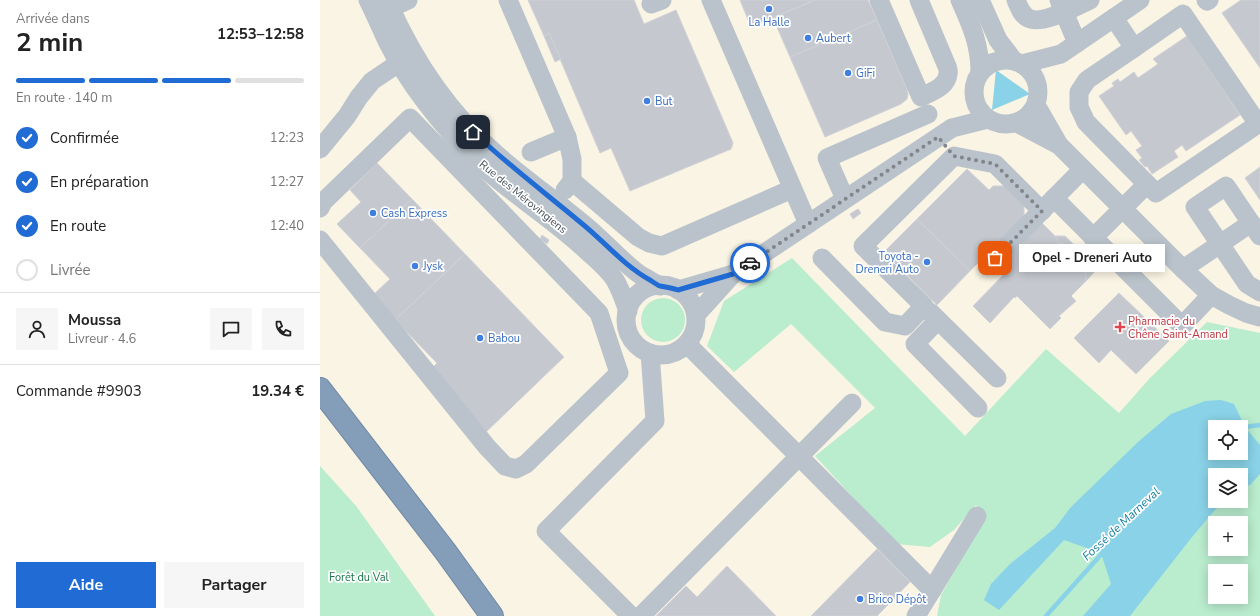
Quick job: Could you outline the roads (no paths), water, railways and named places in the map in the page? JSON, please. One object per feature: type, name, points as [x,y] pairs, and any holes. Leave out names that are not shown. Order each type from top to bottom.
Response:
[{"type":"highway","points":[[320,389],[445,551],[492,616]]},
{"type":"highway","points":[[320,410],[436,559],[477,616]]},
{"type":"street","name":"Rue des Mérovingiens","points":[[368,0],[388,42],[406,58],[444,98],[473,132],[496,154],[588,228],[640,275],[669,288]]},
{"type":"street","points":[[389,4],[408,0]]},
{"type":"street","points":[[508,0],[567,137],[572,159],[572,181],[555,202]]},
{"type":"street","points":[[711,0],[808,224]]},
{"type":"street","points":[[879,0],[928,114],[945,132],[954,156]]},
{"type":"street","points":[[919,0],[946,64],[948,73],[945,82],[937,90],[921,97]]},
{"type":"street","points":[[960,0],[974,31],[978,44],[980,72]]},
{"type":"street","points":[[980,0],[998,40],[1018,63],[1032,74],[1038,86],[1036,105],[1028,116],[1017,123],[1002,125],[988,119],[981,113],[976,105],[974,96],[974,87],[980,72],[995,61],[1005,60],[1018,63],[1061,54]]},
{"type":"street","points":[[1016,0],[1022,13],[1028,18],[1036,21],[1045,20],[1061,6],[1090,0]]},
{"type":"street","points":[[1038,86],[1061,54],[1140,0]]},
{"type":"street","name":"Rue des Mérovingiens","points":[[389,4],[406,58],[430,109],[460,144],[482,165],[577,240],[606,268],[622,293],[628,311]]},
{"type":"street","points":[[1061,6],[1077,43]]},
{"type":"street","points":[[1183,14],[1258,124],[1156,193],[1086,122],[1079,107],[1079,92],[1087,80],[1134,48],[1183,14]]},
{"type":"street","points":[[1114,18],[1134,48]]},
{"type":"street","points":[[320,149],[347,116],[359,97],[372,81],[406,58]]},
{"type":"street","points":[[945,132],[974,96]]},
{"type":"street","points":[[1036,105],[1059,145]]},
{"type":"street","points":[[845,199],[827,158],[928,114]]},
{"type":"street","points":[[320,208],[323,202],[410,118],[599,313],[619,373],[526,464],[516,469],[505,466],[487,447],[320,240]]},
{"type":"street","points":[[696,315],[733,274],[945,132],[988,119]]},
{"type":"street","points":[[1017,123],[1059,145],[1211,295],[1228,305],[1260,317]]},
{"type":"street","points":[[531,152],[567,137]]},
{"type":"street","points":[[954,156],[995,164],[1093,238],[1182,326],[1211,295]]},
{"type":"street","points":[[954,156],[863,246],[997,378]]},
{"type":"street","points":[[468,178],[482,165]]},
{"type":"street","points":[[995,258],[1084,169]]},
{"type":"street","points":[[572,181],[638,236],[649,243],[662,246],[792,189]]},
{"type":"street","points":[[1093,238],[1147,184]]},
{"type":"street","points":[[1184,269],[1220,244],[1256,230],[1226,186],[1195,207],[1220,244],[1247,284],[1260,292]]},
{"type":"street","points":[[822,258],[885,322],[905,326],[924,306]]},
{"type":"street","points":[[669,288],[690,300],[696,315],[696,326],[693,336],[687,344],[679,350],[670,354],[660,355],[650,353],[642,350],[630,336],[627,328],[628,311],[632,301],[640,293],[649,288],[669,288],[733,274]]},
{"type":"street","points":[[938,320],[915,344],[978,408]]},
{"type":"street","points":[[611,348],[630,336]]},
{"type":"street","points":[[687,344],[932,590]]},
{"type":"street","points":[[631,616],[546,531],[655,421],[650,353]]},
{"type":"street","points":[[641,616],[852,403]]},
{"type":"street","points":[[916,616],[977,516]]},
{"type":"water","points":[[996,70],[1030,94],[992,110]]},
{"type":"water","points":[[1221,400],[1234,404],[1242,420],[1208,420],[1208,460],[1248,460],[1248,431],[1260,445],[1260,474],[1248,486],[1248,468],[1208,468],[1208,508],[1217,508],[1210,516],[1208,516],[1208,518],[1130,616],[1083,616],[1111,584],[1101,553],[1064,540],[999,610],[984,600],[991,584],[1010,564],[1055,528],[1071,507],[1138,442],[1171,414],[1205,401]]},
{"type":"waterway","name":"Fossé de Marneval","points":[[1248,427],[1260,425]]},
{"type":"waterway","name":"Fossé de Marneval","points":[[1046,616],[1106,549]]},
{"type":"place","name":"La Halle","points":[[769,9]]},
{"type":"place","name":"Aubert","points":[[808,38]]},
{"type":"place","name":"GiFi","points":[[848,73]]},
{"type":"place","name":"But","points":[[647,101]]},
{"type":"place","name":"Cash Express","points":[[373,213]]},
{"type":"place","name":"Opel - Dreneri Auto","points":[[995,258]]},
{"type":"place","name":"Toyota - Dreneri Auto","points":[[927,262]]},
{"type":"place","name":"Jysk","points":[[415,266]]},
{"type":"place","name":"Pharmacie du Chêne Saint-Amand","points":[[1120,327]]},
{"type":"place","name":"Babou","points":[[480,338]]},
{"type":"place","name":"Brico Dépôt","points":[[860,599]]},
{"type":"park label","name":"Forêt du Val","points":[[359,577]]}]
